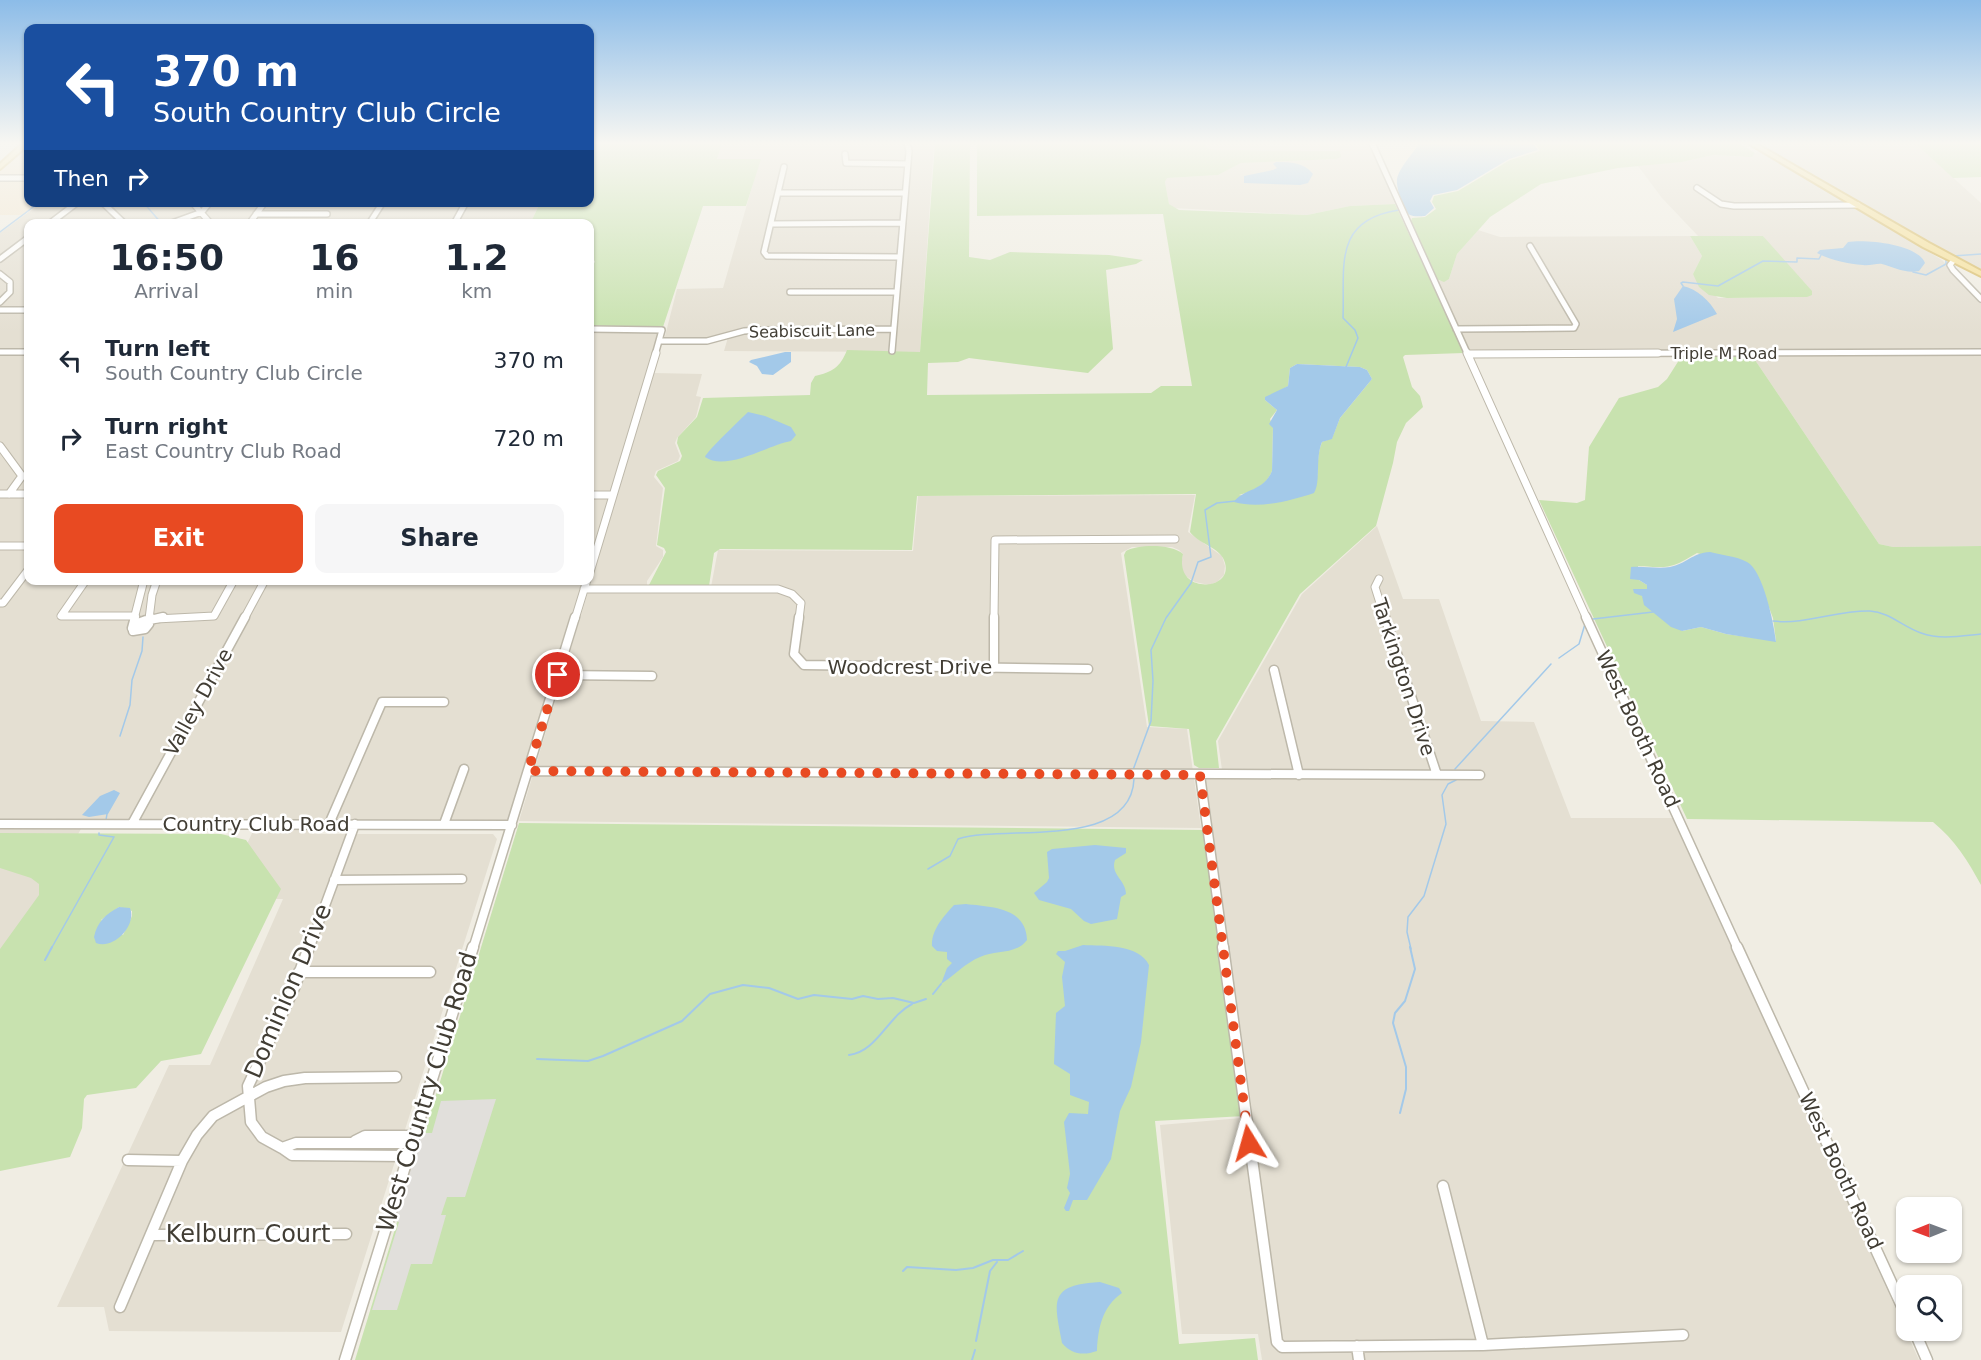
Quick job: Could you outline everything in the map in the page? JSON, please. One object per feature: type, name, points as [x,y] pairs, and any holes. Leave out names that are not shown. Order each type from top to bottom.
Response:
[{"type":"main road","points":[[1861,206],[1981,274]]},
{"type":"street","points":[[775,206],[764,252],[766,256],[900,256]]},
{"type":"street","points":[[892,351],[904,206]]},
{"type":"street","name":"West Booth Road","points":[[1401,206],[1896,1293]]},
{"type":"street","points":[[56,219],[71,207]]},
{"type":"street","points":[[107,207],[119,219]]},
{"type":"street","points":[[198,207],[207,219]]},
{"type":"street","points":[[183,219],[202,212],[206,207]]},
{"type":"street","points":[[252,219],[261,207]]},
{"type":"street","points":[[256,214],[327,214]]},
{"type":"street","points":[[771,224],[903,224]]},
{"type":"street","points":[[0,259],[24,241]]},
{"type":"street","points":[[1456,328],[1574,328],[1576,324],[1530,246]]},
{"type":"street","points":[[1954,260],[1950,265],[1953,270],[1981,299]]},
{"type":"street","points":[[0,274],[10,282],[10,292],[0,302]]},
{"type":"street","points":[[790,292],[897,292]]},
{"type":"street","points":[[0,310],[24,310]]},
{"type":"street","points":[[594,329],[662,330],[594,559]]},
{"type":"street","name":"Seabiscuit Lane","points":[[660,342],[708,341],[744,331],[760,330],[893,329]]},
{"type":"street","points":[[0,352],[24,352]]},
{"type":"street","name":"Triple M Road","points":[[1468,354],[1981,352]]},
{"type":"street","points":[[0,446],[22,476],[9,494]]},
{"type":"street","points":[[0,494],[24,494]]},
{"type":"street","points":[[594,495],[613,495]]},
{"type":"street","points":[[994,668],[995,540],[1175,539]]},
{"type":"street","points":[[0,546],[24,546]]},
{"type":"street","points":[[0,603],[3,603],[24,575]]},
{"type":"street","name":"Tarkington Drive","points":[[1379,579],[1375,587],[1437,775]]},
{"type":"street","points":[[83,585],[61,616],[134,616]]},
{"type":"street","points":[[143,585],[132,628],[135,632],[140,632],[150,622],[164,616],[214,616],[231,585]]},
{"type":"street","points":[[150,622],[152,595],[155,585]]},
{"type":"street","name":"Valley Drive","points":[[132,824],[262,585]]},
{"type":"street","name":"Woodcrest Drive","points":[[585,585],[778,589],[792,594],[801,603],[795,654],[804,665],[1088,669]]},
{"type":"street","name":"West Country Club Road","points":[[345,1360],[406,1156],[512,825],[585,585]]},
{"type":"street","points":[[1274,670],[1299,775]]},
{"type":"street","points":[[558,675],[652,676]]},
{"type":"street","points":[[329,824],[382,702],[444,702]]},
{"type":"street","points":[[444,824],[464,769]]},
{"type":"street","points":[[528,771],[1480,775]]},
{"type":"street","points":[[1200,775],[1278,1342],[1282,1347],[1483,1344],[1683,1335]]},
{"type":"street","name":"Country Club Road","points":[[0,824],[512,825]]},
{"type":"street","name":"Dominion Drive","points":[[355,824],[299,972],[248,1086],[251,1122],[258,1132],[292,1155],[406,1156]]},
{"type":"street","points":[[334,880],[462,879]]},
{"type":"street","points":[[299,972],[430,972]]},
{"type":"street","points":[[120,1307],[182,1161],[197,1135],[213,1116],[266,1087],[284,1081],[305,1078],[396,1077]]},
{"type":"street","points":[[282,1148],[296,1143],[411,1140]]},
{"type":"street","points":[[128,1160],[182,1161]]},
{"type":"street","points":[[1443,1186],[1483,1344]]},
{"type":"street","name":"Kelburn Court","points":[[151,1235],[346,1234]]},
{"type":"street","points":[[1919,1341],[1927,1360]]},
{"type":"street","points":[[1357,1346],[1359,1360]]},
{"type":"shaded area","points":[[0,206],[34,207],[23,215],[0,215]]},
{"type":"shaded area","points":[[746,206],[930,206],[920,352],[724,351],[729,334],[714,339],[664,340],[677,289],[723,288]]},
{"type":"shaded area","points":[[1171,206],[1348,206],[1307,215]]},
{"type":"shaded area","points":[[1670,206],[1854,206],[1942,260],[1981,302],[1981,349],[1470,352],[1436,279],[1440,281],[1449,279],[1457,254],[1478,230],[1500,237],[1690,236],[1702,256],[1693,274],[1718,298],[1807,297],[1763,236],[1698,236]]},
{"type":"shaded area","points":[[1863,206],[1981,206],[1981,272]]},
{"type":"shaded area","points":[[36,207],[538,207],[532,219],[24,219],[24,585],[260,585],[129,821],[0,821],[0,233]]},
{"type":"shaded area","points":[[594,331],[659,331],[660,334],[594,547]]},
{"type":"shaded area","points":[[1981,353],[1981,546],[1893,547],[1879,544],[1753,357]]},
{"type":"shaded area","points":[[654,373],[702,374],[696,396],[701,397],[696,417],[675,443],[680,456],[678,461],[656,471],[654,477],[663,488],[656,546],[663,550],[663,557],[647,581],[647,585],[652,587],[711,587],[718,550],[913,551],[918,496],[1195,495],[1188,532],[1222,556],[1225,566],[1224,575],[1217,582],[1209,585],[1195,582],[1184,575],[1181,565],[1183,554],[1172,547],[1132,547],[1121,553],[1147,727],[1187,729],[1201,828],[519,821],[590,585],[594,585],[594,572]]},
{"type":"shaded area","points":[[1377,526],[1403,599],[1439,599],[1481,721],[1534,722],[1571,818],[1673,818],[1896,1309],[1896,1341],[1910,1341],[1919,1360],[1262,1360],[1258,1334],[1182,1334],[1160,1125],[1253,1117],[1204,770],[1222,770],[1218,741],[1302,594]]},
{"type":"shaded area","points":[[267,585],[582,585],[508,822],[137,820]]},
{"type":"shaded area","points":[[0,829],[81,829],[0,964]]},
{"type":"shaded area","points":[[254,829],[314,829],[312,834],[493,834],[497,839],[341,1332],[109,1331],[104,1307],[57,1307],[169,1065],[210,1065],[283,899],[221,899]]},
{"type":"shaded area","points":[[496,1099],[465,1197],[447,1197],[441,1215],[446,1215],[432,1264],[411,1264],[397,1310],[372,1310],[399,1222],[394,1221],[422,1133],[432,1133],[441,1101]]},
{"type":"green space","points":[[703,206],[663,327],[594,327],[594,219],[532,219],[538,207]]},
{"type":"green space","points":[[930,206],[969,206],[969,257],[990,260],[1010,252],[1109,255],[1143,260],[1136,264],[1106,270],[1113,349],[1088,373],[969,358],[958,362],[928,363],[927,395],[1151,393],[1161,386],[1192,386],[1163,214],[977,216],[977,206],[1173,206],[1179,210],[1307,215],[1348,206],[1396,206],[1464,353],[1405,355],[1403,357],[1412,387],[1420,396],[1423,407],[1406,423],[1397,442],[1376,526],[1300,594],[1216,741],[1219,768],[1199,768],[1194,765],[1189,729],[1149,726],[1124,555],[1126,551],[1139,547],[1171,548],[1183,554],[1183,568],[1187,577],[1196,583],[1215,583],[1223,577],[1226,569],[1223,558],[1190,532],[1196,494],[917,496],[912,550],[720,549],[714,553],[709,586],[649,585],[666,552],[664,548],[657,545],[665,488],[656,475],[658,471],[680,461],[682,456],[677,443],[678,437],[697,417],[703,398],[810,395],[811,383],[815,376],[835,368],[847,350],[920,352]],"holes":[[[1297,364],[1360,367],[1367,370],[1372,379],[1340,418],[1332,438],[1322,442],[1314,492],[1278,502],[1239,495],[1258,487],[1266,481],[1272,471],[1273,427],[1270,419],[1277,410],[1265,400],[1288,386],[1290,368]]]},
{"type":"green space","points":[[1435,206],[1506,206],[1490,217],[1457,254],[1449,279],[1444,282],[1436,279],[1411,221],[1412,218],[1425,217],[1436,209]]},
{"type":"green space","points":[[1690,236],[1763,236],[1812,291],[1812,295],[1807,297],[1727,298],[1709,295],[1699,287],[1693,274],[1702,256]]},
{"type":"green space","points":[[1681,357],[1753,357],[1879,544],[1893,547],[1981,546],[1981,885],[1960,851],[1933,822],[1687,819],[1539,500],[1577,503],[1585,500],[1589,447],[1619,398],[1658,387],[1667,379]],"holes":[[[1697,553],[1755,571],[1773,618],[1776,641],[1726,634],[1701,627],[1682,631],[1642,596],[1641,591],[1647,589],[1647,585],[1639,580],[1638,566],[1669,566]]]},
{"type":"green space","points":[[519,823],[1203,830],[1244,1116],[1155,1121],[1179,1344],[1255,1338],[1258,1360],[355,1360]]},
{"type":"green space","points":[[0,833],[221,834],[246,840],[281,889],[201,1054],[161,1061],[136,1088],[87,1095],[84,1099],[82,1128],[70,1157],[0,1171],[0,949],[39,895],[39,884],[31,878],[0,868]],"holes":[[[119,907],[132,911],[123,935],[101,920]]]},
{"type":"water","points":[[1404,206],[1434,208],[1425,216],[1410,215]]},
{"type":"water","points":[[1848,242],[1878,242],[1902,247],[1913,251],[1925,263],[1919,271],[1909,272],[1882,264],[1845,263],[1817,253],[1820,250],[1843,248]]},
{"type":"water","points":[[1683,286],[1703,296],[1717,314],[1673,332],[1677,319],[1674,299]]},
{"type":"water","points":[[791,352],[791,362],[773,375],[762,374],[757,366],[749,362],[751,360]]},
{"type":"water","points":[[1297,364],[1360,367],[1367,370],[1372,379],[1340,418],[1332,439],[1322,442],[1314,493],[1264,504],[1234,502],[1243,494],[1264,483],[1272,471],[1273,428],[1269,424],[1277,410],[1265,400],[1265,397],[1288,386],[1290,368]]},
{"type":"water","points":[[748,412],[765,416],[791,427],[796,435],[791,441],[735,460],[714,461],[705,457],[717,442]]},
{"type":"water","points":[[1710,552],[1738,558],[1753,567],[1767,598],[1776,642],[1726,634],[1701,627],[1682,631],[1671,627],[1644,605],[1642,596],[1634,593],[1633,589],[1647,589],[1647,585],[1639,580],[1630,579],[1631,567],[1670,567],[1698,554]]},
{"type":"water","points":[[114,790],[120,793],[108,814],[89,817],[82,815],[100,796]]},
{"type":"water","points":[[1095,845],[1126,848],[1126,853],[1115,860],[1114,865],[1126,894],[1121,897],[1117,919],[1091,924],[1071,909],[1039,900],[1034,893],[1049,878],[1047,852],[1052,849]]},
{"type":"water","points":[[966,904],[996,908],[1014,915],[1021,921],[1027,940],[1017,948],[975,960],[941,984],[947,968],[952,963],[947,959],[947,952],[937,951],[932,946],[932,940],[939,924],[954,905]]},
{"type":"water","points":[[119,907],[130,908],[130,922],[127,928],[122,935],[110,943],[96,943],[95,932],[100,923]]},
{"type":"water","points":[[1083,945],[1110,946],[1129,950],[1144,958],[1149,965],[1141,1042],[1131,1087],[1120,1111],[1111,1159],[1087,1200],[1073,1200],[1069,1211],[1066,1211],[1064,1208],[1070,1193],[1067,1188],[1070,1174],[1064,1122],[1069,1113],[1088,1114],[1089,1102],[1070,1095],[1070,1074],[1054,1064],[1056,1013],[1065,1006],[1062,977],[1065,962],[1056,954],[1058,951]]},
{"type":"water","points":[[1100,1282],[1119,1288],[1122,1293],[1110,1305],[1102,1319],[1097,1351],[1082,1354],[1073,1352],[1062,1343],[1057,1316],[1058,1298],[1071,1287]]},
{"type":"waterway","points":[[0,232],[33,207]]},
{"type":"waterway","points":[[147,207],[158,219]]},
{"type":"waterway","points":[[1346,367],[1358,338],[1355,330],[1343,318],[1343,281],[1347,249],[1352,235],[1362,224],[1377,215],[1399,210]]},
{"type":"waterway","points":[[1953,256],[1981,254]]},
{"type":"waterway","points":[[1683,286],[1681,283],[1683,282],[1718,286],[1763,261],[1797,262],[1797,258],[1819,259],[1821,255]]},
{"type":"waterway","points":[[1913,272],[1926,275],[1946,264],[1946,258]]},
{"type":"waterway","points":[[0,355],[24,355]]},
{"type":"waterway","points":[[1133,770],[1151,721],[1153,681],[1151,650],[1166,618],[1191,583],[1198,562],[1211,557],[1205,510],[1217,503],[1236,501]]},
{"type":"waterway","points":[[1773,621],[1797,621],[1870,611],[1883,614],[1928,635],[1951,637],[1981,634]]},
{"type":"waterway","points":[[1593,619],[1653,612]]},
{"type":"waterway","points":[[1559,658],[1579,644],[1585,624]]},
{"type":"waterway","points":[[120,736],[130,705],[132,680],[142,651],[143,637]]},
{"type":"waterway","points":[[1455,769],[1551,664]]},
{"type":"waterway","points":[[928,869],[950,856],[958,839],[979,835],[1062,830],[1089,826],[1112,817],[1127,802],[1134,779]]},
{"type":"waterway","points":[[1411,949],[1407,932],[1408,917],[1424,896],[1446,824],[1442,795],[1448,784],[1456,780]]},
{"type":"waterway","points":[[106,820],[107,814]]},
{"type":"waterway","points":[[51,949],[114,837],[99,835],[99,833]]},
{"type":"waterway","points":[[45,960],[52,947]]},
{"type":"waterway","points":[[1400,1113],[1406,1089],[1406,1067],[1393,1023],[1395,1013],[1405,1001],[1415,969],[1410,947]]},
{"type":"waterway","points":[[933,994],[941,984]]},
{"type":"waterway","points":[[537,1059],[588,1061],[603,1056],[682,1021],[710,994],[743,985],[769,988],[798,999],[814,995],[852,999],[863,996],[878,999],[893,998],[914,1003],[926,999]]},
{"type":"waterway","points":[[849,1055],[859,1052],[875,1041],[896,1017],[912,1004]]},
{"type":"waterway","points":[[903,1271],[907,1267],[956,1270],[973,1268],[993,1260],[1008,1260],[1023,1251]]},
{"type":"waterway","points":[[976,1341],[990,1271],[997,1262]]},
{"type":"waterway","points":[[972,1360],[975,1350]]},
{"type":"route","points":[[558,675],[528,771],[1200,775],[1249,1143]]}]
